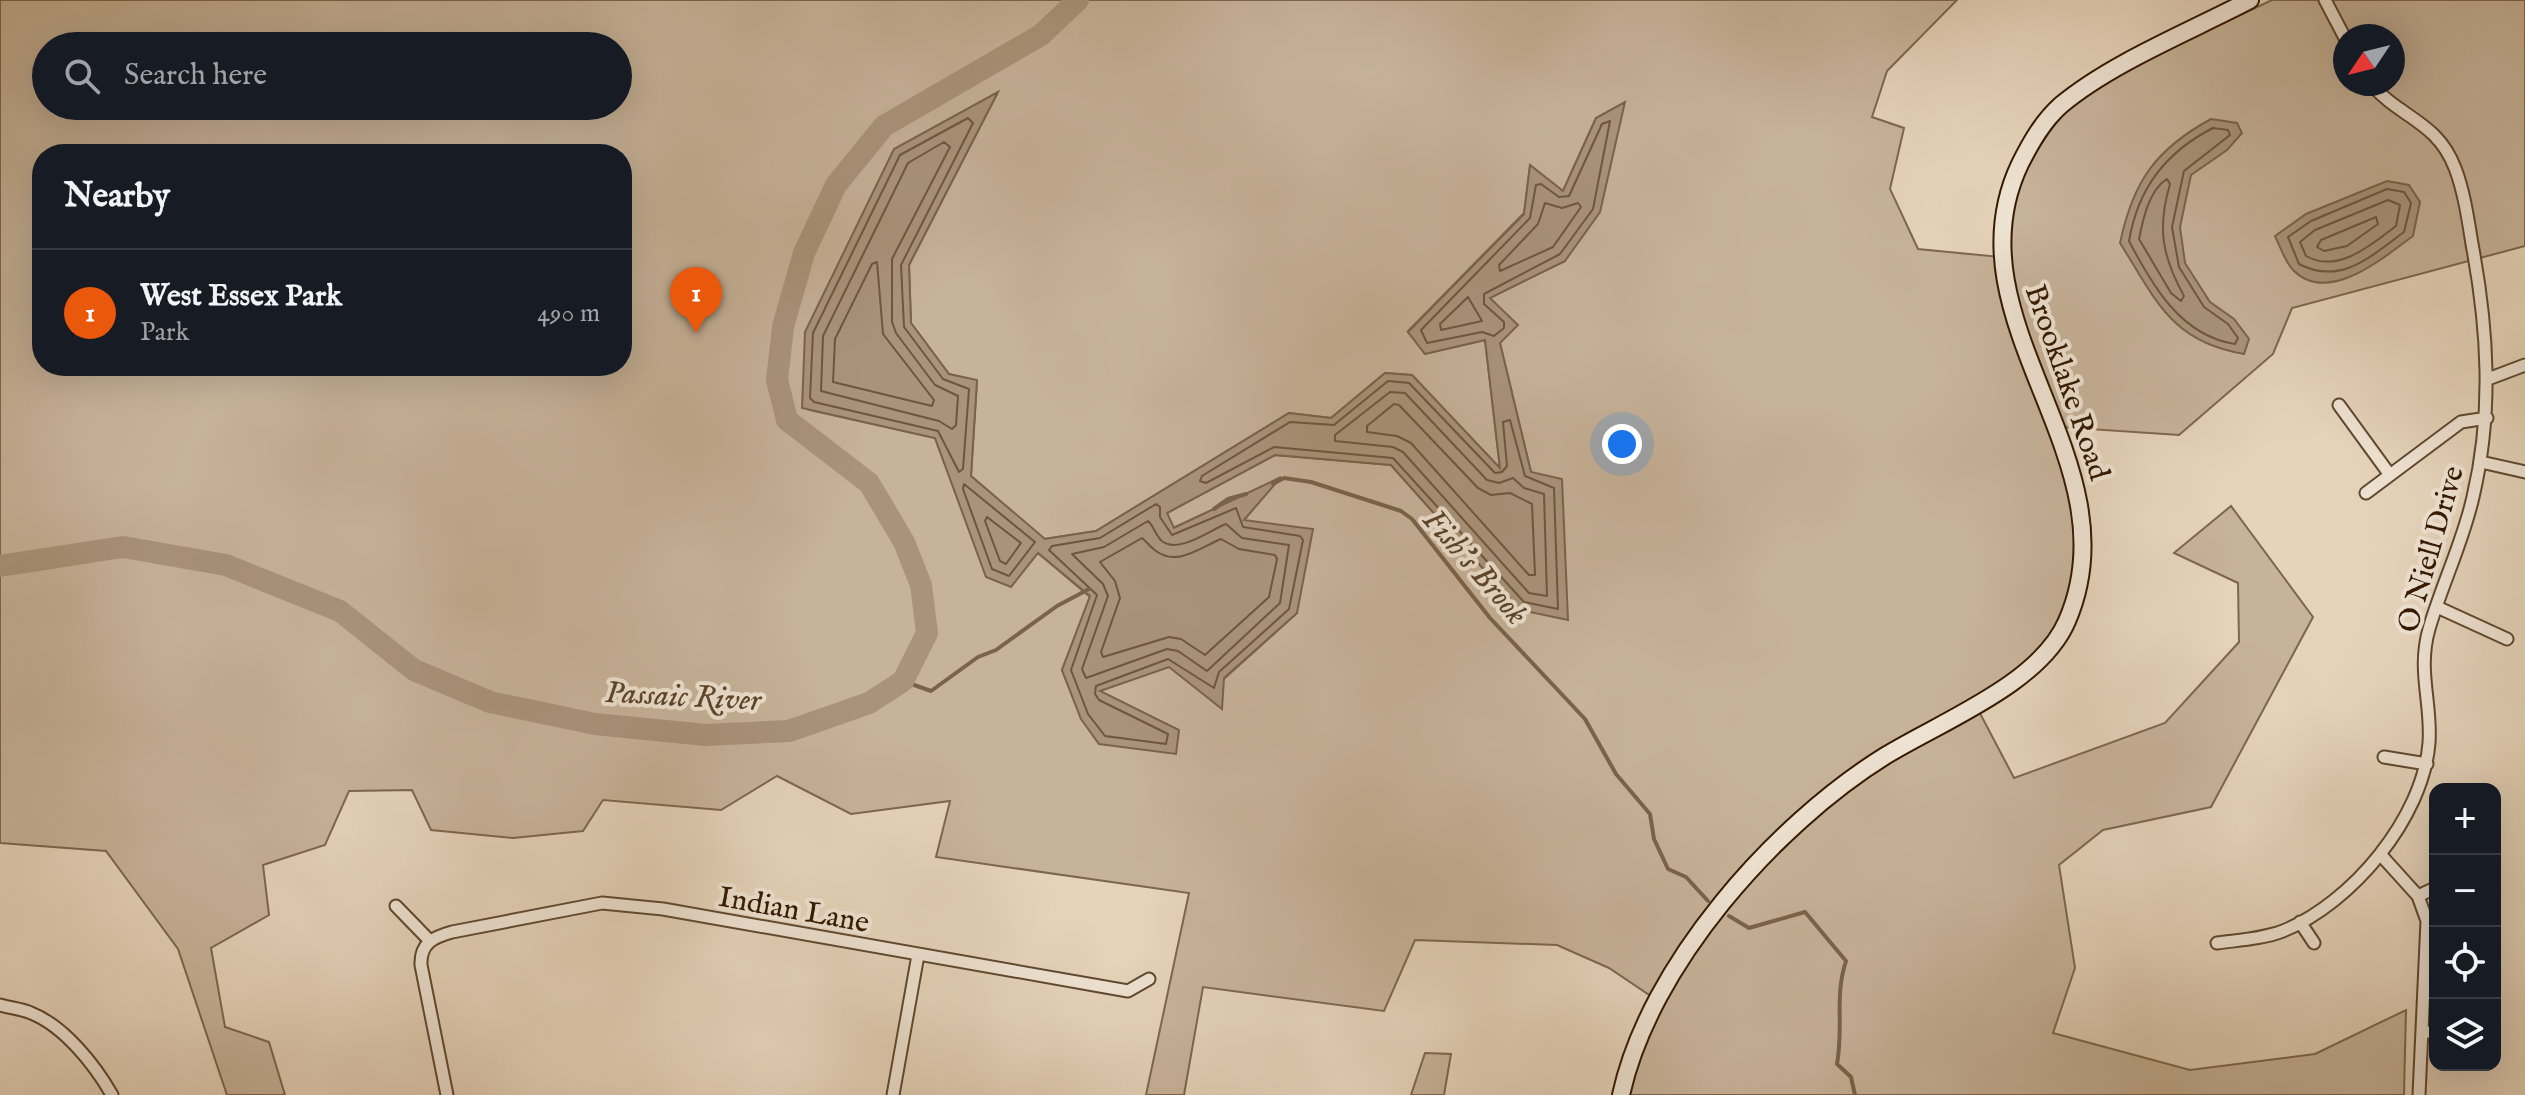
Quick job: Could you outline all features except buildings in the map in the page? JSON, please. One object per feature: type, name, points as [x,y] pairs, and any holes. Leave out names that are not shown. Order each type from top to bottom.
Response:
[{"type":"street","name":"Brooklake Road","points":[[1621,1095],[1628,1064],[1650,1011],[1717,911],[1774,843],[1841,785],[2029,670],[2057,640],[2068,620],[2080,572],[2083,540],[2081,508],[2066,450],[2006,292],[2000,249],[2007,197],[2032,141],[2059,107],[2089,85],[2250,0]]},
{"type":"street","points":[[2325,0],[2338,24]]},
{"type":"street","name":"O Niell Drive","points":[[2217,943],[2263,937],[2300,922],[2351,883],[2380,854],[2411,812],[2427,764],[2429,739],[2423,670],[2437,607],[2460,542],[2481,462],[2488,379],[2476,265],[2456,170],[2437,134],[2384,96]]},
{"type":"street","points":[[2488,379],[2525,365]]},
{"type":"street","points":[[2339,405],[2390,475]]},
{"type":"street","points":[[2366,493],[2461,422],[2487,418]]},
{"type":"street","points":[[2481,462],[2525,472]]},
{"type":"street","points":[[2437,607],[2507,639]]},
{"type":"street","points":[[2384,757],[2427,764]]},
{"type":"street","points":[[2380,854],[2418,896],[2427,921],[2429,1032],[2419,1095]]},
{"type":"street","points":[[2418,896],[2429,891]]},
{"type":"street","name":"Indian Lane","points":[[430,941],[452,932],[602,903],[620,903],[1128,991],[1149,979]]},
{"type":"street","points":[[396,906],[430,941],[423,948],[421,965],[447,1095]]},
{"type":"street","points":[[2300,922],[2314,943]]},
{"type":"street","points":[[893,1095],[918,955]]},
{"type":"street","points":[[0,1005],[34,1014],[67,1038],[101,1075],[112,1095]]},
{"type":"shaded area","points":[[0,0],[1957,0],[1887,71],[1872,117],[1904,128],[1890,189],[1918,249],[2000,257],[2022,155],[2079,91],[2272,0],[2525,0],[2525,246],[2292,308],[2273,354],[2179,435],[2060,427],[2083,528],[2069,609],[2047,651],[1972,698],[2014,778],[2165,723],[2239,642],[2238,583],[2174,553],[2231,506],[2313,617],[2211,807],[2103,830],[2059,865],[2075,968],[2053,1033],[2190,1070],[2315,1054],[2406,1010],[2404,1095],[1621,1095],[1655,999],[1609,968],[1557,945],[1415,940],[1384,1011],[1203,987],[1184,1095],[1146,1095],[1189,893],[936,857],[950,801],[851,814],[777,776],[721,810],[603,800],[583,831],[513,838],[431,830],[412,790],[349,791],[325,845],[263,865],[269,915],[211,948],[225,1027],[269,1042],[285,1095],[227,1095],[178,949],[106,851],[0,843]],"holes":[[[997,94],[909,265],[911,323],[949,374],[977,381],[971,476],[1044,539],[1096,531],[1289,413],[1331,418],[1385,373],[1412,375],[1500,469],[1485,340],[1425,354],[1408,331],[1524,213],[1530,166],[1563,191],[1596,118],[1565,261],[1489,298],[1531,472],[1520,610],[1391,465],[1275,455],[1167,513],[1173,528],[1279,479],[1244,520],[1297,613],[1224,679],[1169,666],[1099,691],[1178,730],[1081,718],[1062,670],[1090,597],[1038,553],[987,577],[935,438],[810,410]]]},
{"type":"shaded area","points":[[1425,1053],[1451,1054],[1444,1095],[1411,1095]]},
{"type":"water","points":[[998,92],[909,265],[911,323],[949,374],[977,380],[971,476],[1045,539],[1096,531],[1289,413],[1331,418],[1385,373],[1412,375],[1500,468],[1485,340],[1425,354],[1408,332],[1524,214],[1530,165],[1563,191],[1596,118],[1625,102],[1600,212],[1565,261],[1490,298],[1518,325],[1500,343],[1531,472],[1562,479],[1568,620],[1520,610],[1391,465],[1275,455],[1167,513],[1174,528],[1281,477],[1244,520],[1313,529],[1297,613],[1224,678],[1222,709],[1169,667],[1100,691],[1179,730],[1176,754],[1099,744],[1081,719],[1062,670],[1090,596],[1038,553],[1011,587],[986,577],[935,438],[802,408],[805,332],[894,149]]},
{"type":"water","points":[[2211,119],[2237,123],[2242,133],[2227,150],[2191,175],[2180,227],[2185,263],[2210,302],[2234,319],[2249,339],[2244,354],[2199,340],[2182,329],[2156,300],[2120,243],[2132,202],[2150,169],[2175,142]]},
{"type":"water","points":[[2387,181],[2409,185],[2420,202],[2413,236],[2372,265],[2339,281],[2322,283],[2307,280],[2293,270],[2275,236],[2306,214]]},
{"type":"waterway","name":"Passaic River","points":[[0,566],[123,547],[226,565],[340,611],[414,670],[490,702],[595,724],[706,735],[789,731],[869,703],[903,681],[927,633],[921,585],[904,542],[869,483],[787,420],[777,380],[783,327],[804,253],[836,185],[884,126],[1041,35],[1078,0]]},
{"type":"waterway","name":"Fish's Brook","points":[[1273,484],[1284,478],[1311,482],[1401,511],[1412,519],[1490,618],[1585,719],[1616,774],[1650,814],[1654,839],[1668,869],[1686,877],[1708,901]]},
{"type":"waterway","name":"Fish's Brook","points":[[1214,509],[1228,499],[1246,494]]},
{"type":"waterway","name":"Fish's Brook","points":[[903,681],[931,691],[978,657],[996,650],[1057,606],[1089,589]]},
{"type":"waterway","name":"Fish's Brook","points":[[1729,916],[1749,928],[1805,912],[1846,961],[1842,974],[1837,1064],[1851,1077],[1855,1095]]},
{"type":"place","name":"West Essex Park","points":[[696,333]]}]
